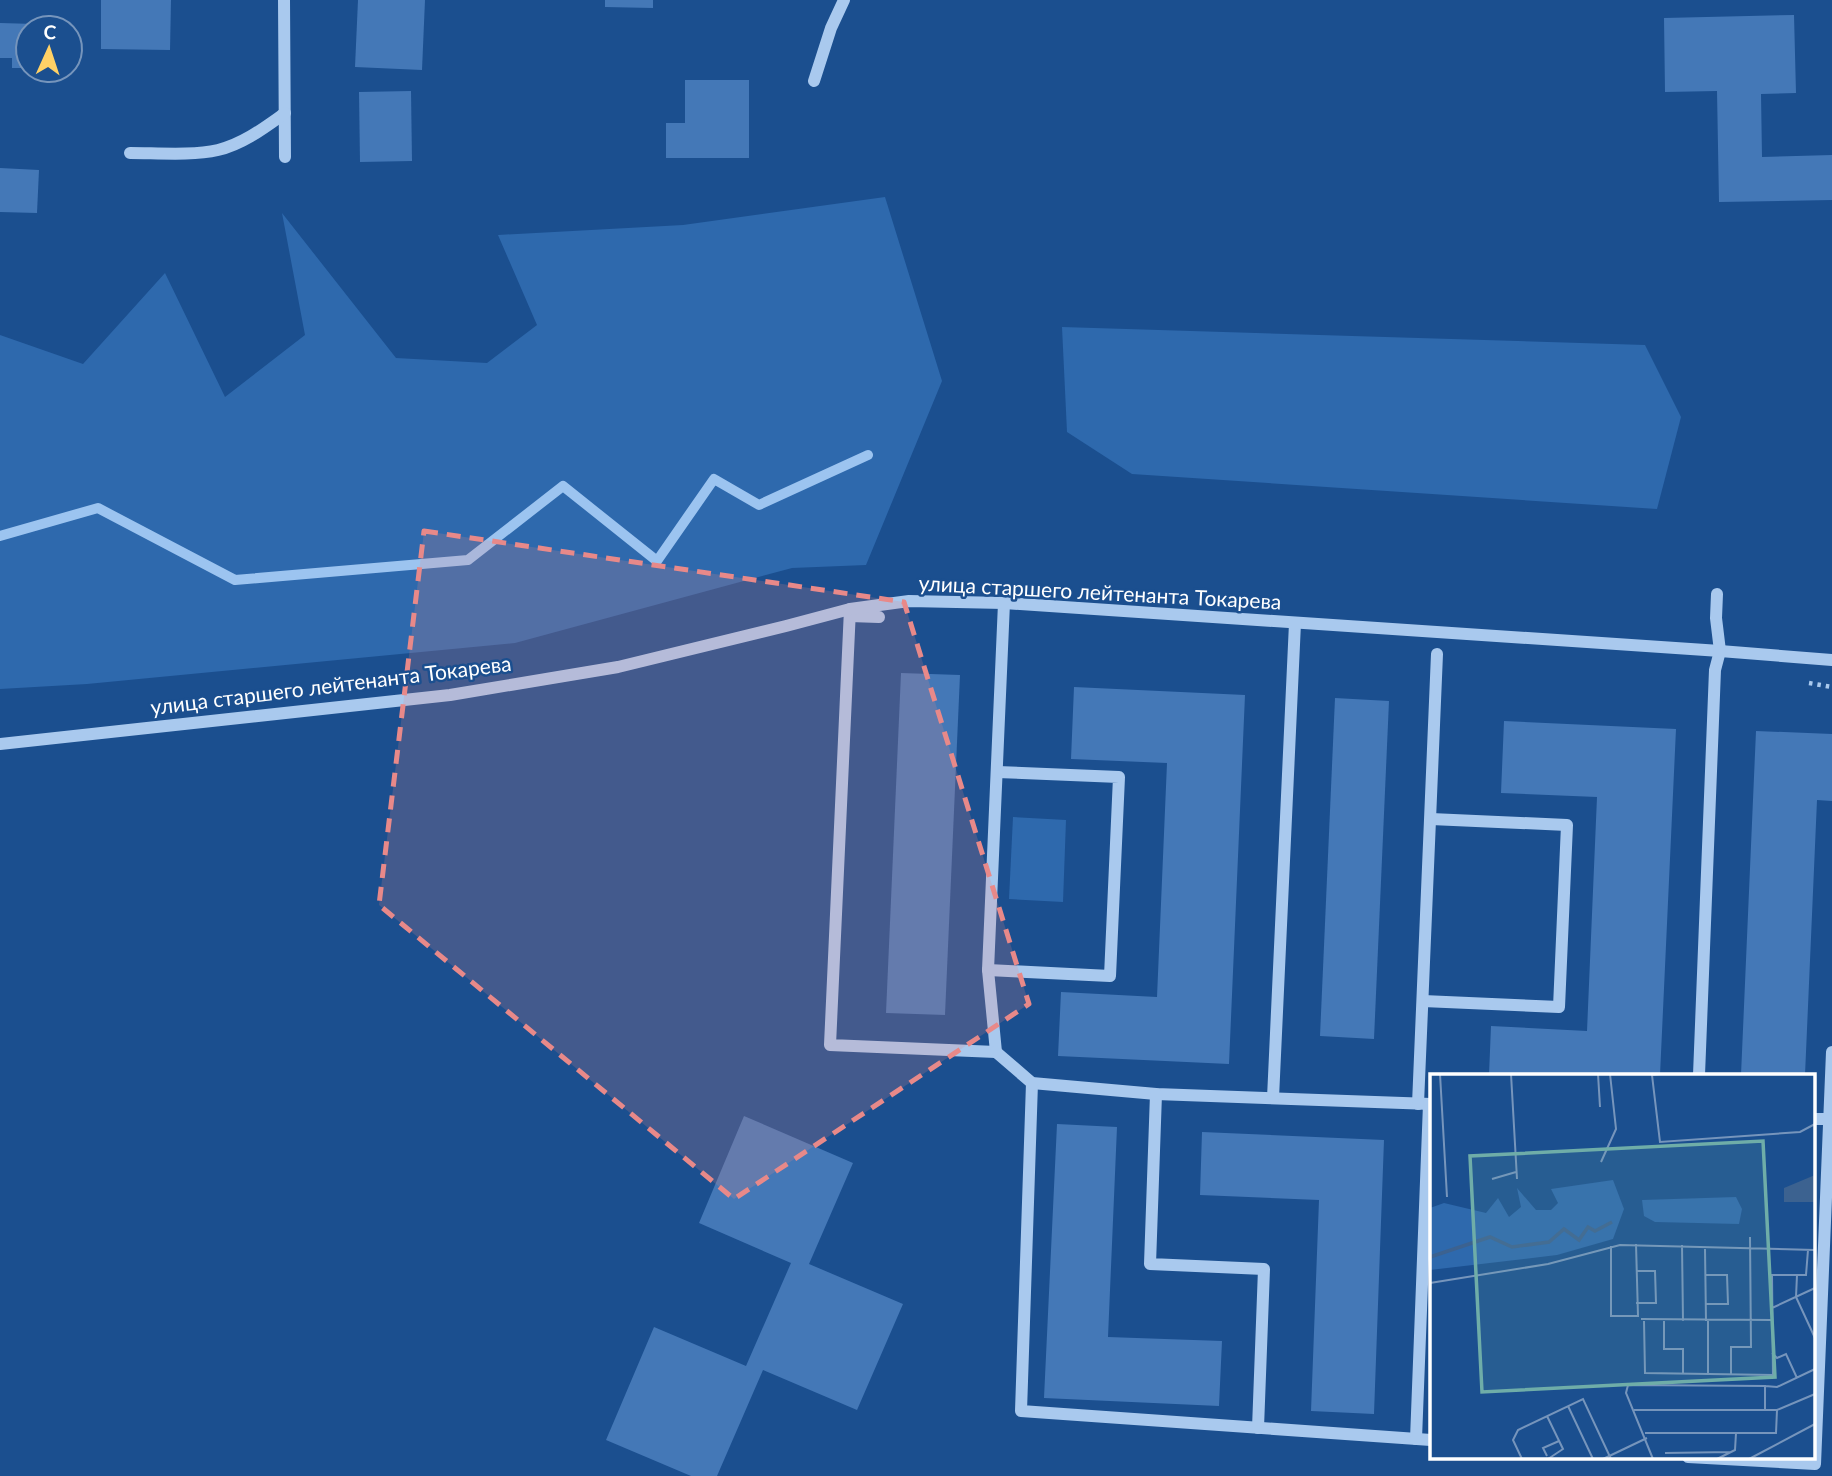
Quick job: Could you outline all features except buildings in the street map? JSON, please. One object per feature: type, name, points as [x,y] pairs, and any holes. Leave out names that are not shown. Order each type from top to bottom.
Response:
[{"type":"street","points":[[284,0],[285,157]]},
{"type":"street","points":[[814,81],[831,28],[844,0]]},
{"type":"street","points":[[130,153],[218,150],[254,135],[285,113]]},
{"type":"street","points":[[1699,1074],[1716,670],[1720,651],[1716,618],[1717,594]]},
{"type":"street","name":"улица старшего лейтенанта Токарева","points":[[0,744],[450,695],[618,667],[786,626],[909,601],[1004,603],[1832,660]]},
{"type":"street","points":[[996,1052],[988,970],[1004,603]]},
{"type":"street","points":[[879,617],[850,613],[830,1045],[996,1052],[1032,1083],[1156,1094],[1426,1104]]},
{"type":"street","points":[[1273,1098],[1295,623]]},
{"type":"street","points":[[1416,1439],[1426,1104],[1423,1001],[1437,654]]},
{"type":"street","points":[[988,970],[1110,976],[1119,777],[997,772]]},
{"type":"street","points":[[1423,1001],[1559,1007],[1567,825],[1431,819]]},
{"type":"street","points":[[1706,1458],[1815,1464],[1832,1052]]},
{"type":"street","points":[[1032,1083],[1021,1410],[1430,1440]]},
{"type":"street","points":[[1156,1094],[1150,1264],[1264,1269],[1258,1428]]},
{"type":"street","points":[[1814,1119],[1829,1119]]},
{"type":"street","points":[[1821,1327],[1832,1339]]},
{"type":"highlighted area","points":[[424,531],[904,602],[1029,1004],[734,1199],[379,905]]},
{"type":"shaded area","points":[[885,197],[942,381],[866,565],[792,568],[515,643],[87,684],[0,689],[0,335],[83,364],[165,273],[225,397],[305,335],[282,213],[396,358],[487,363],[537,325],[498,235],[683,225]]},
{"type":"shaded area","points":[[1062,327],[1645,345],[1681,417],[1657,509],[1132,474],[1067,432]]},
{"type":"shaded area","points":[[1013,817],[1066,820],[1063,902],[1009,899]]},
{"type":"waterway","points":[[0,536],[98,508],[235,580],[468,560],[563,486],[657,561],[714,479],[759,505],[868,455]]}]
